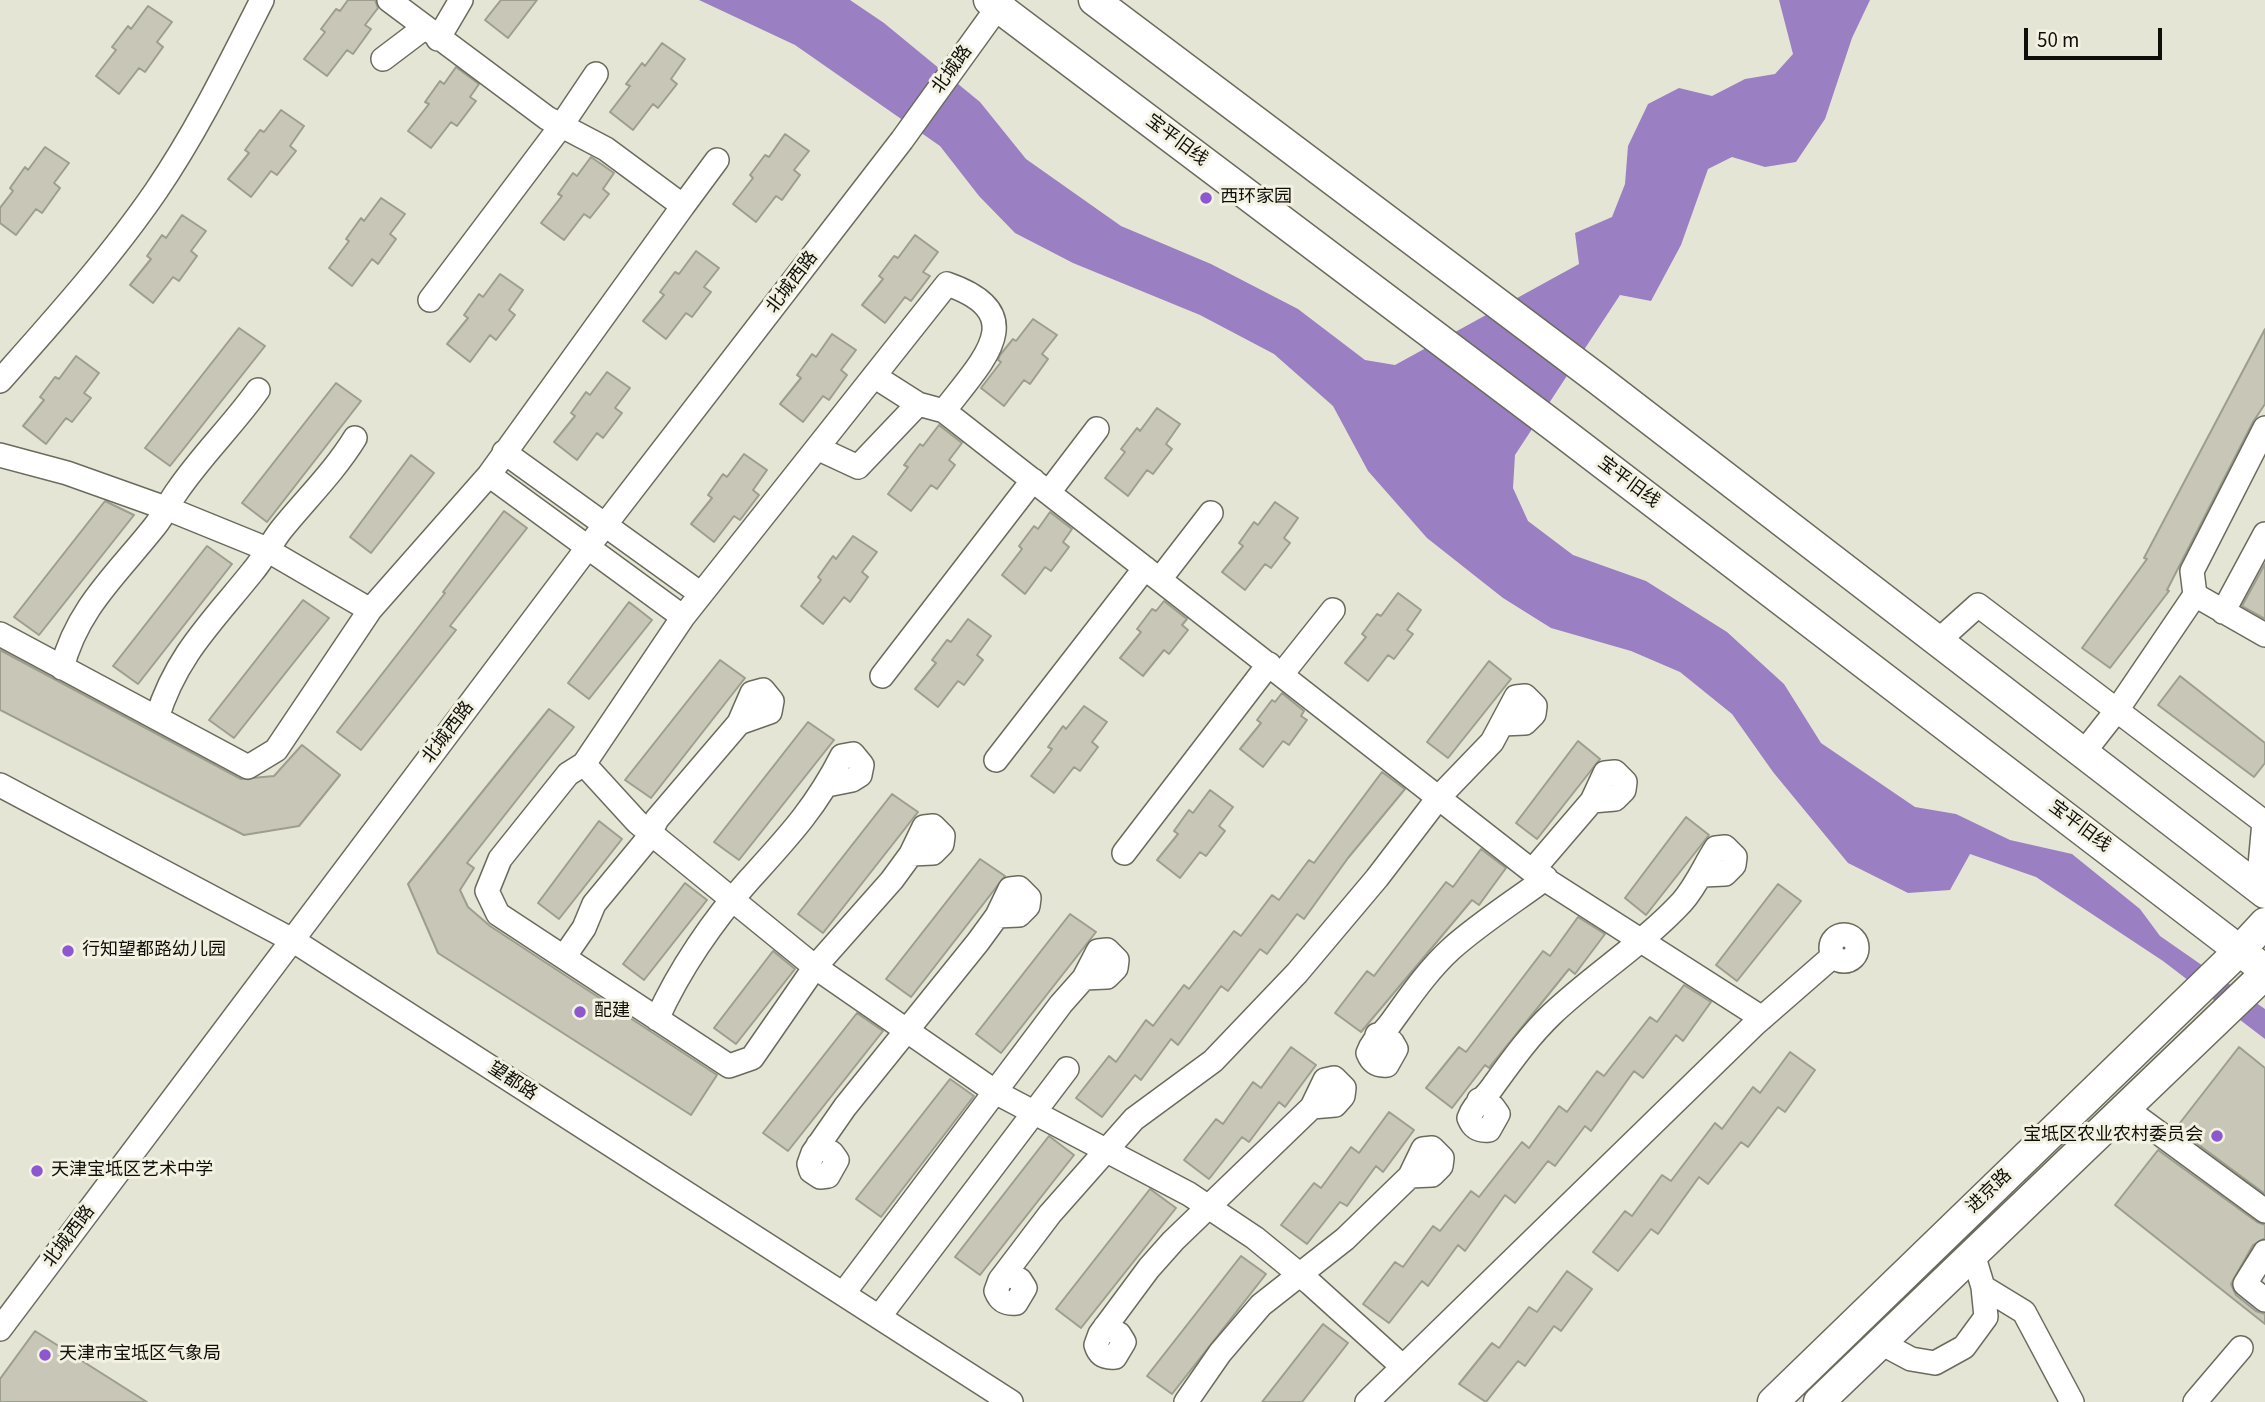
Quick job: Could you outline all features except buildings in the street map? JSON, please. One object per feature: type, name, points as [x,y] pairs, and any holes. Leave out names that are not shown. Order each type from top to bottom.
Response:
[{"type":"main road","points":[[1094,0],[1464,277],[2261,890]]},
{"type":"main road","name":"宝平旧线","points":[[997,3],[2240,950],[2265,972]]},
{"type":"main road","name":"进京路","points":[[1773,1402],[2265,923]]},
{"type":"main road","name":"进京路","points":[[1819,1402],[2265,972]]},
{"type":"street","points":[[0,381],[71,299],[155,192],[206,111],[262,0]]},
{"type":"street","points":[[389,0],[431,34],[561,125],[606,149],[683,206]]},
{"type":"street","points":[[383,59],[431,34],[461,0]]},
{"type":"street","name":"北城路","points":[[902,141],[997,3]]},
{"type":"street","points":[[430,300],[596,74]]},
{"type":"street","name":"北城西路","points":[[0,1329],[294,941],[587,547],[902,141]]},
{"type":"street","points":[[0,634],[248,767],[276,750],[370,610],[489,475],[717,160]]},
{"type":"street","points":[[911,854],[856,923],[815,967],[752,1058],[729,1066],[498,915],[487,891],[500,859],[568,774],[584,764],[682,617],[947,284],[968,291],[993,311],[997,331],[977,368],[944,411]]},
{"type":"street","points":[[874,376],[918,404],[944,411],[1539,874],[1762,1018]]},
{"type":"street","points":[[62,668],[69,639],[95,596],[167,509],[177,491],[236,421],[258,390]]},
{"type":"street","points":[[817,448],[858,467],[918,404]]},
{"type":"street","points":[[2084,752],[2117,710],[2196,595],[2192,571],[2265,428]]},
{"type":"street","points":[[882,676],[1041,486],[1097,429]]},
{"type":"street","points":[[157,718],[165,691],[186,652],[355,438]]},
{"type":"street","points":[[504,452],[701,594]]},
{"type":"street","points":[[0,455],[67,473],[167,509],[268,551],[370,610]]},
{"type":"street","points":[[489,475],[682,617]]},
{"type":"street","points":[[996,760],[1153,573],[1211,513]]},
{"type":"street","points":[[2223,612],[2265,534]]},
{"type":"street","points":[[2196,595],[2265,635]]},
{"type":"street","points":[[1938,641],[1978,605],[2264,822],[2261,890]]},
{"type":"street","points":[[1124,853],[1275,669],[1333,610]]},
{"type":"street","points":[[564,957],[584,928],[594,904],[739,723]]},
{"type":"street","points":[[1006,1273],[1050,1214],[1134,1119],[1213,1061],[1297,973],[1377,878],[1439,797],[1492,742],[1503,724]]},
{"type":"street","points":[[584,764],[649,832],[815,967],[997,1093],[1032,1114],[1109,1149],[1207,1206],[1255,1238],[1403,1367]]},
{"type":"street","name":"望都路","points":[[0,785],[294,941],[1011,1402]]},
{"type":"street","points":[[657,1019],[684,967],[747,882],[810,812],[827,785]]},
{"type":"street","points":[[1377,1035],[1387,1028],[1413,991],[1452,949],[1539,874],[1592,801]]},
{"type":"street","points":[[1479,1100],[1489,1092],[1520,1048],[1553,1013],[1642,940],[1682,901],[1703,875]]},
{"type":"street","points":[[818,1146],[997,916]]},
{"type":"street","points":[[1367,1402],[1762,1018],[1833,956]]},
{"type":"street","points":[[844,1294],[1061,1004],[1084,978]]},
{"type":"street","points":[[879,1317],[1067,1069]]},
{"type":"street","points":[[1105,1327],[1149,1268],[1207,1206],[1312,1107]]},
{"type":"street","points":[[2125,1108],[2265,1211]]},
{"type":"street","points":[[1196,1398],[1245,1323],[1261,1305],[1345,1239],[1410,1176]]},
{"type":"street","points":[[2265,1252],[2245,1284],[2265,1300]]},
{"type":"street","points":[[1881,1343],[1911,1359],[1935,1363],[1964,1346],[1986,1317],[1983,1287],[1973,1254]]},
{"type":"street","points":[[1983,1287],[2024,1312],[2072,1402]]},
{"type":"street","points":[[2196,1402],[2241,1348]]},
{"type":"shaded area","points":[[699,0],[850,0],[884,23],[980,102],[1026,159],[1121,226],[1211,264],[1298,309],[1365,360],[1395,365],[1579,264],[1575,233],[1612,217],[1625,184],[1628,146],[1648,104],[1679,88],[1712,96],[1745,79],[1775,74],[1793,54],[1779,0],[1870,0],[1852,38],[1825,119],[1796,162],[1765,167],[1732,157],[1708,169],[1681,245],[1651,301],[1620,295],[1515,455],[1513,488],[1528,521],[1573,555],[1646,581],[1727,632],[1784,684],[1821,743],[1915,807],[1956,814],[2010,840],[2072,854],[2140,909],[2160,936],[2265,1009],[2265,1039],[2163,961],[2036,877],[1970,854],[1950,890],[1908,893],[1848,863],[1773,772],[1732,714],[1680,672],[1631,651],[1551,628],[1503,598],[1427,538],[1368,471],[1333,406],[1274,354],[1200,315],[1073,263],[1015,233],[979,196],[940,146],[795,45]]},
{"type":"place","name":"西环家园","points":[[1206,198]]},
{"type":"place","name":"行知望都路幼儿园","points":[[68,951]]},
{"type":"place","name":"配建","points":[[580,1012]]},
{"type":"place","name":"宝坻区农业农村委员会","points":[[2217,1136]]},
{"type":"place","name":"天津宝坻区艺术中学","points":[[37,1171]]},
{"type":"place","name":"天津市宝坻区气象局","points":[[45,1355]]}]
